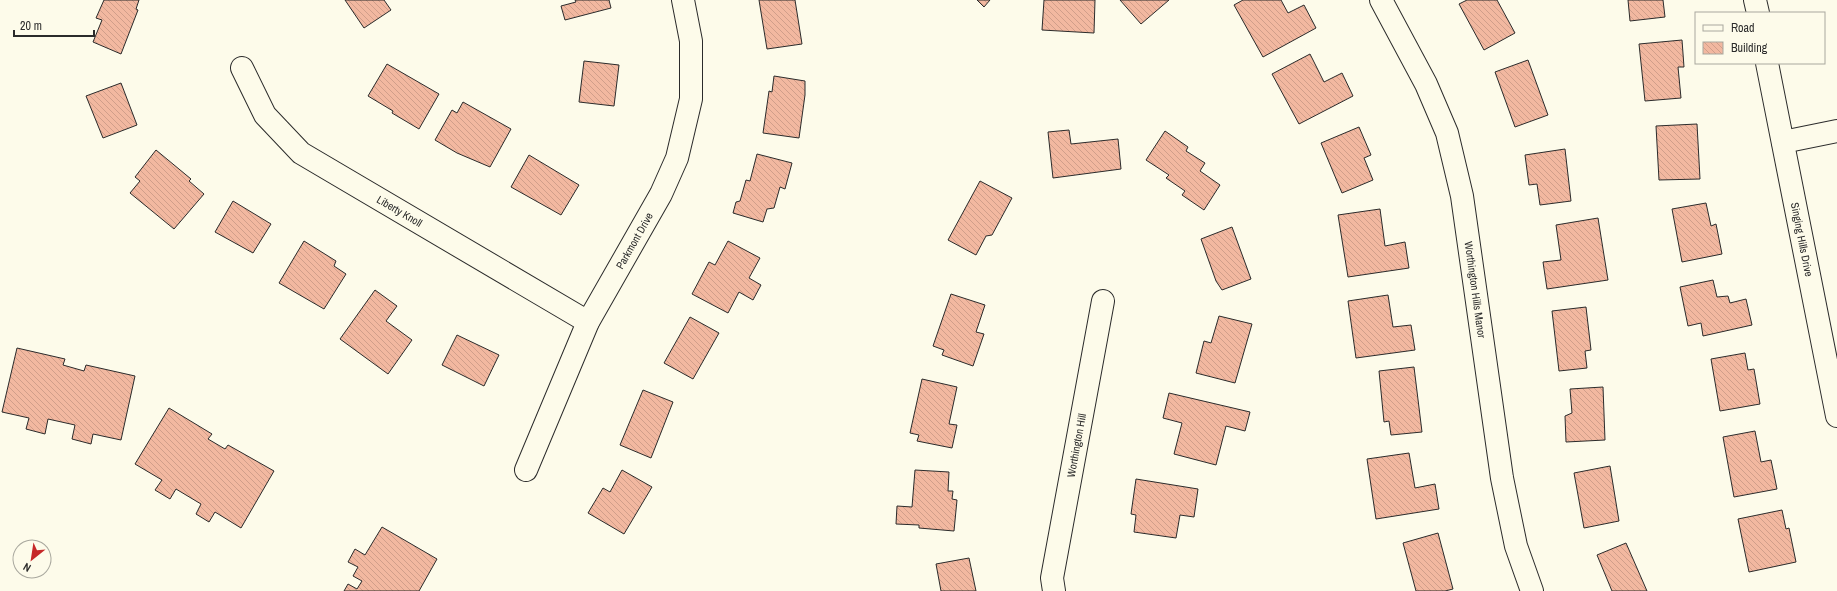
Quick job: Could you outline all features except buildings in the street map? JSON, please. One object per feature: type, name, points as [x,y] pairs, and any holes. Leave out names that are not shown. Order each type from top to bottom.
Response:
[{"type":"street","name":"Parkmont Drive","points":[[526,470],[588,322],[661,194],[677,158],[691,99],[691,41],[683,0]]},
{"type":"street","name":"Worthington Hills Manor","points":[[1381,0],[1426,84],[1446,133],[1462,196],[1502,478],[1516,546],[1532,591]]},
{"type":"street","points":[[1755,0],[1758,12]]},
{"type":"street","name":"Singing Hills Drive","points":[[1767,64],[1837,416]]},
{"type":"street","name":"Liberty Knoll","points":[[242,68],[265,115],[302,153],[588,322]]},
{"type":"street","points":[[1782,142],[1837,131]]},
{"type":"street","name":"Worthington Hill","points":[[1054,591],[1052,578],[1103,301]]}]
